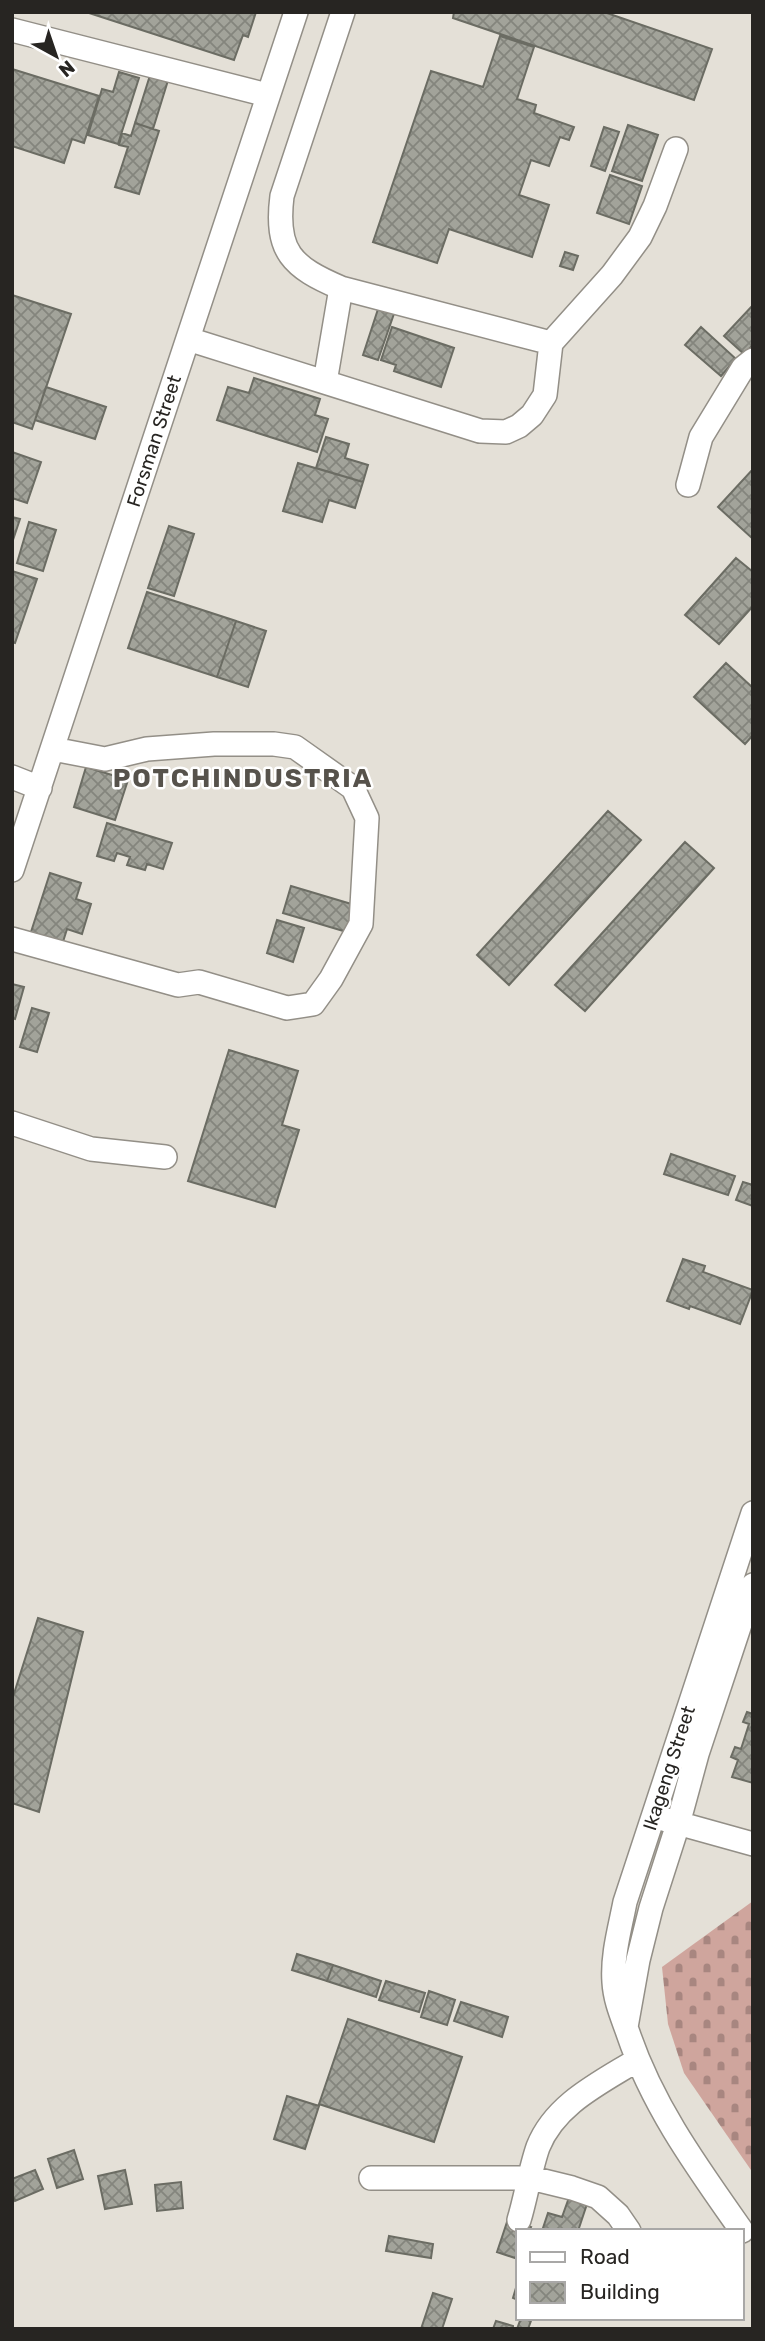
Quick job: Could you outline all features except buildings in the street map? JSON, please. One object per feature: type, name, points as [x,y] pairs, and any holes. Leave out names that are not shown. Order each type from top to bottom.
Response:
[{"type":"street","name":"Forsman Street","points":[[12,870],[296,12]]},
{"type":"street","points":[[343,12],[282,197],[279,219],[281,236],[287,250],[296,262],[318,278],[341,288],[551,343]]},
{"type":"street","points":[[12,30],[267,96]]},
{"type":"street","points":[[188,338],[480,431],[506,432],[520,426],[532,415],[545,395],[551,343],[612,275],[640,237],[655,206],[676,149]]},
{"type":"street","points":[[325,382],[341,288]]},
{"type":"street","points":[[688,485],[701,437],[743,368],[753,360]]},
{"type":"street","points":[[12,939],[178,985],[199,982],[287,1008],[313,1004],[331,979],[361,924],[367,818],[353,789],[295,747],[274,744],[214,744],[148,749],[105,759],[53,749]]},
{"type":"street","points":[[12,777],[40,788]]},
{"type":"street","points":[[12,1123],[91,1149],[164,1157]]},
{"type":"street","name":"Ikageng Street","points":[[741,2229],[676,2137],[657,2104],[637,2060],[615,1996],[614,1962],[625,1902],[753,1513]]},
{"type":"street","name":"Ikageng Street","points":[[626,2027],[651,1908],[697,1754],[753,1585]]},
{"type":"street","points":[[653,1816],[753,1844]]},
{"type":"street","points":[[520,2220],[538,2148],[559,2113],[583,2094],[637,2060]]},
{"type":"street","points":[[372,2178],[531,2178],[598,2197],[618,2215],[628,2229]]},
{"type":"green space","points":[[753,1901],[753,2173],[684,2073],[668,2024],[662,1967]]},
{"type":"district","name":"POTCHINDUSTRIA","points":[[243,778]]}]
